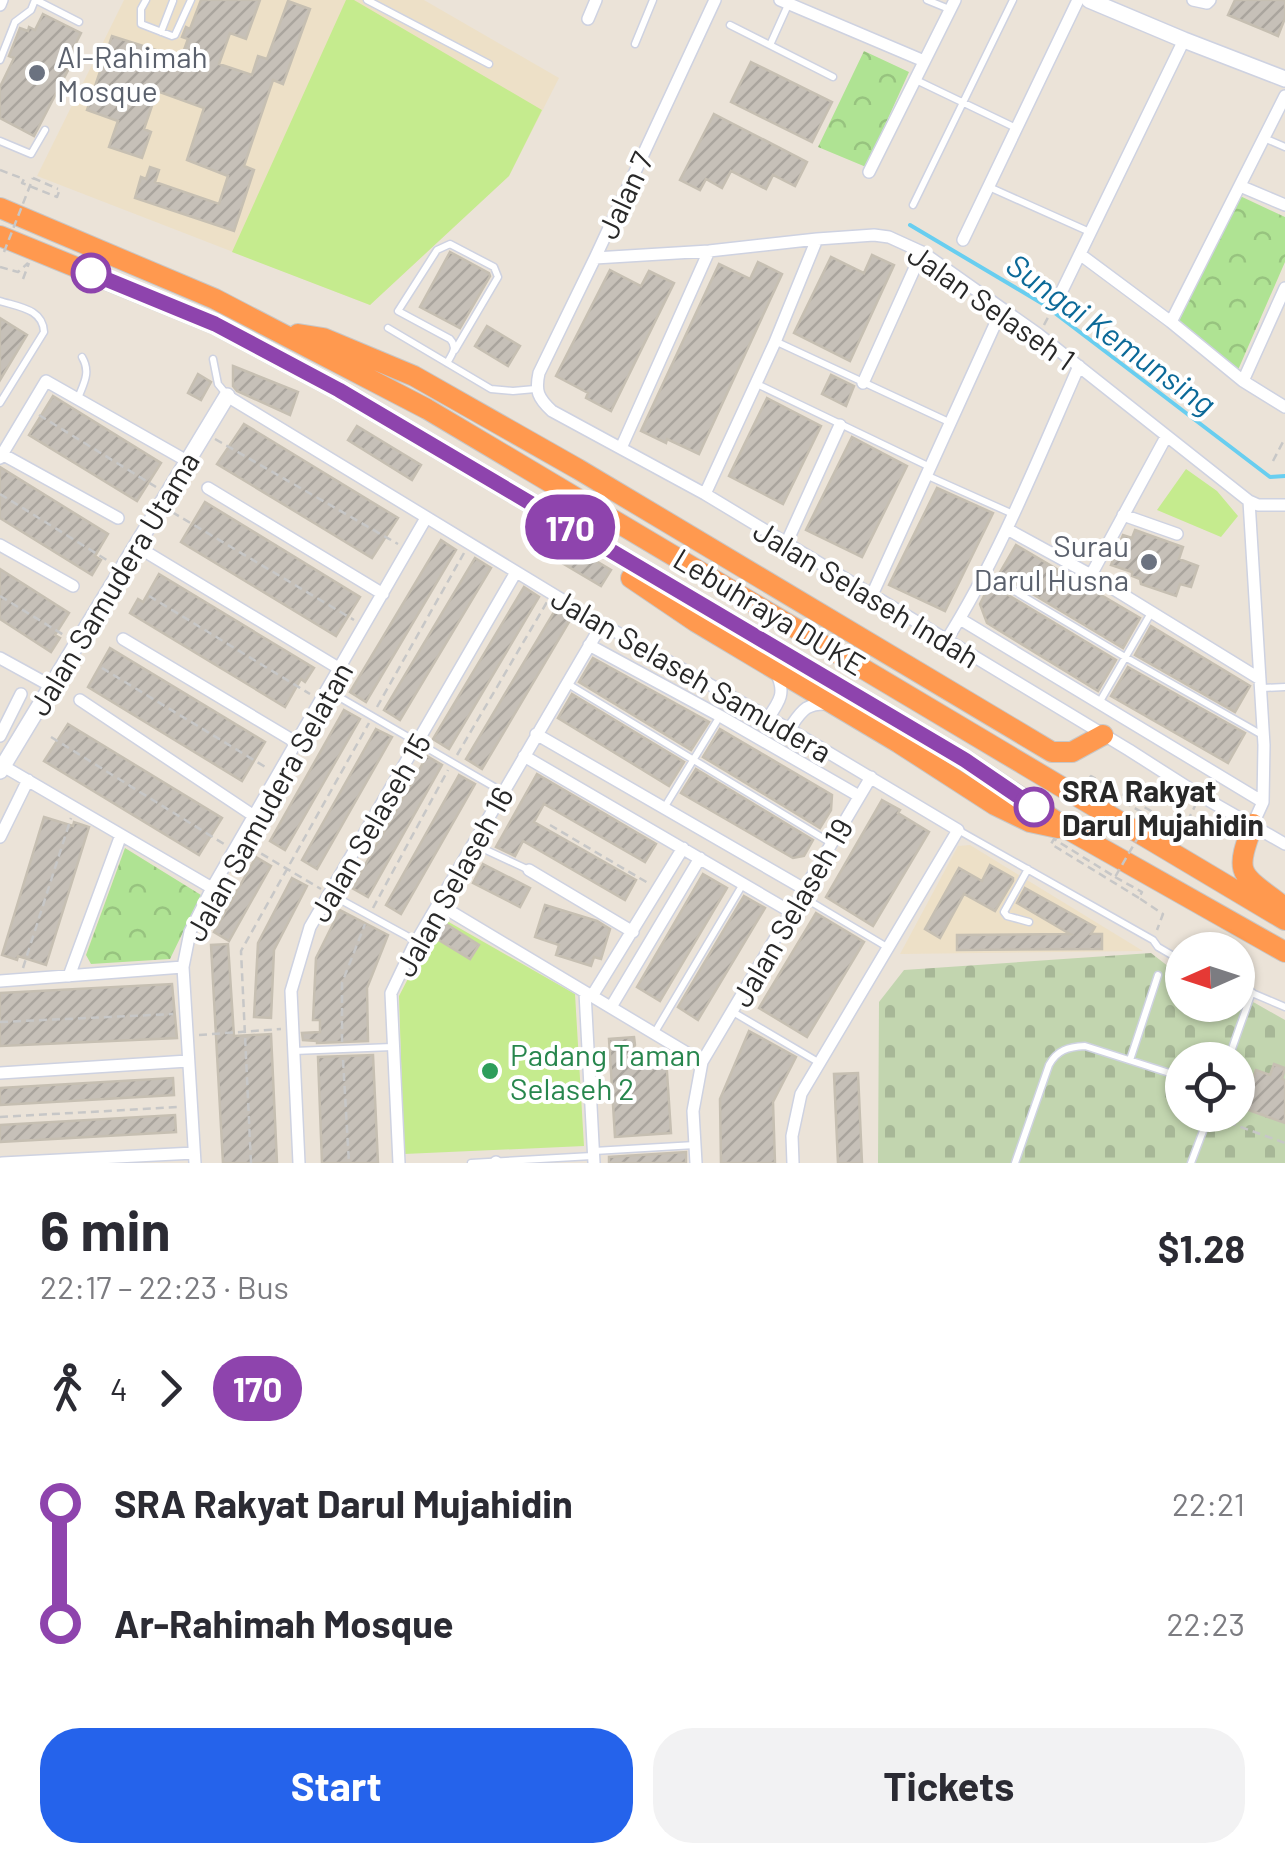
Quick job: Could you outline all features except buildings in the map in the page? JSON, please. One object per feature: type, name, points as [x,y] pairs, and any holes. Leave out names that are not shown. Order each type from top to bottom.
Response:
[{"type":"highway","name":"Lebuhraya DUKE","points":[[5,209],[215,299],[428,409],[1285,920]]},
{"type":"highway","name":"Lebuhraya DUKE","points":[[2,244],[197,316],[246,339],[965,760],[1070,830],[1285,952]]},
{"type":"highway","points":[[281,332],[323,338],[414,376],[578,468],[1052,752],[1072,752],[1104,735]]},
{"type":"highway","points":[[502,487],[670,604],[1018,817],[1070,830]]},
{"type":"highway","points":[[1254,824],[1242,855],[1242,869],[1249,880],[1285,908]]},
{"type":"street","points":[[588,19],[596,0]]},
{"type":"street","name":"Jalan 7","points":[[535,389],[539,372],[715,0]]},
{"type":"street","points":[[962,240],[1078,0]]},
{"type":"street","points":[[1089,0],[1285,79]]},
{"type":"street","points":[[1193,0],[1209,2]]},
{"type":"street","points":[[784,2],[924,61]]},
{"type":"street","points":[[869,172],[953,5]]},
{"type":"street","points":[[1057,301],[1184,40]]},
{"type":"street","points":[[1171,322],[1285,96]]},
{"type":"street","points":[[1240,186],[1285,205]]},
{"type":"street","name":"Jalan Selaseh 1","points":[[595,258],[709,251],[816,238],[889,237],[922,252],[1002,309],[1249,501]]},
{"type":"street","points":[[705,494],[775,342],[816,238]]},
{"type":"street","points":[[621,448],[709,251]]},
{"type":"street","points":[[864,383],[922,252]]},
{"type":"street","points":[[1081,255],[1243,381],[1285,407]]},
{"type":"street","points":[[1243,381],[1285,288]]},
{"type":"street","points":[[872,595],[1002,309]]},
{"type":"street","points":[[946,641],[1007,529],[1079,366]]},
{"type":"street","points":[[118,518],[1,456],[46,381],[187,462]]},
{"type":"street","name":"Jalan Selaseh Indah","points":[[535,389],[552,411],[705,494],[1285,844]]},
{"type":"street","name":"Jalan Samudera Utama","points":[[1,768],[136,546],[169,502],[187,462],[227,396]]},
{"type":"street","name":"Jalan Selaseh Samudera","points":[[227,396],[602,624],[958,830]]},
{"type":"street","points":[[786,544],[840,425]]},
{"type":"street","points":[[1091,575],[1166,437]]},
{"type":"street","points":[[208,488],[383,594]]},
{"type":"street","points":[[1254,824],[1262,802],[1264,736],[1249,501],[1285,505]]},
{"type":"street","points":[[1123,515],[1177,534]]},
{"type":"street","name":"Jalan Samudera Selatan","points":[[195,1158],[183,966],[190,932],[426,518]]},
{"type":"street","points":[[1007,529],[1091,575],[1260,684]]},
{"type":"street","points":[[0,544],[73,586]]},
{"type":"street","points":[[136,546],[340,669]]},
{"type":"street","name":"Jalan Selaseh 15","points":[[299,1163],[291,991],[310,927],[516,572]]},
{"type":"street","name":"Jalan Selaseh Indah","points":[[960,618],[1262,802]]},
{"type":"street","name":"Jalan Selaseh 16","points":[[398,1163],[391,993],[416,941],[602,624]]},
{"type":"street","points":[[123,639],[297,743]]},
{"type":"street","points":[[590,645],[859,796]]},
{"type":"street","points":[[0,658],[51,686]]},
{"type":"street","points":[[768,718],[782,691],[771,665]]},
{"type":"street","points":[[0,736],[21,694]]},
{"type":"street","points":[[80,700],[254,816]]},
{"type":"street","points":[[789,729],[807,707],[832,704]]},
{"type":"street","points":[[536,734],[803,893]]},
{"type":"street","points":[[524,756],[791,912]]},
{"type":"street","points":[[1,768],[212,888]]},
{"type":"street","name":"Jalan Selaseh 19","points":[[696,1163],[693,1112],[702,1062],[871,777]]},
{"type":"street","points":[[0,837],[28,780]]},
{"type":"street","points":[[793,1163],[792,1136],[801,1094],[958,830]]},
{"type":"street","points":[[69,976],[122,835]]},
{"type":"street","points":[[593,1157],[588,994],[632,932],[683,848]]},
{"type":"street","points":[[611,1007],[700,858]]},
{"type":"street","points":[[529,870],[632,932]]},
{"type":"street","points":[[438,904],[702,1062]]},
{"type":"street","points":[[0,981],[183,966]]},
{"type":"street","points":[[0,1073],[188,1061]]},
{"type":"street","points":[[2,1163],[195,1158]]},
{"type":"lane","points":[[0,60],[15,22],[31,10],[35,0],[80,22]]},
{"type":"lane","points":[[146,0],[141,24],[161,32],[175,36],[189,3],[172,1],[161,32]]},
{"type":"lane","points":[[366,0],[490,64]]},
{"type":"lane","points":[[634,44],[653,0]]},
{"type":"lane","points":[[927,0],[953,5]]},
{"type":"lane","points":[[913,205],[1013,0]]},
{"type":"lane","points":[[770,45],[784,2]]},
{"type":"lane","points":[[730,25],[834,77]]},
{"type":"lane","points":[[916,80],[1016,128]]},
{"type":"lane","points":[[0,141],[31,154],[45,130]]},
{"type":"lane","points":[[1264,138],[1285,147]]},
{"type":"lane","points":[[988,186],[1092,234]]},
{"type":"lane","points":[[447,363],[455,350],[498,277],[494,267],[450,244],[438,250],[398,312],[450,340],[455,350]]},
{"type":"lane","points":[[0,301],[36,313],[44,323],[44,332],[0,403]]},
{"type":"lane","points":[[388,328],[491,389],[535,389]]},
{"type":"lane","points":[[775,342],[952,424]]},
{"type":"lane","points":[[78,399],[86,378],[82,357]]},
{"type":"lane","points":[[214,359],[218,384],[227,396]]},
{"type":"lane","points":[[756,384],[1013,514]]},
{"type":"lane","points":[[985,573],[1264,736]]},
{"type":"lane","points":[[1099,704],[1151,613]]},
{"type":"lane","points":[[567,684],[832,843]]},
{"type":"lane","points":[[1260,684],[1285,687]]},
{"type":"lane","points":[[324,696],[371,716],[503,792]]},
{"type":"lane","points":[[663,809],[720,716]]},
{"type":"lane","points":[[958,830],[1153,940],[1165,951]]},
{"type":"lane","points":[[472,844],[529,870]]},
{"type":"lane","points":[[1028,869],[1004,912],[1029,922]]},
{"type":"lane","points":[[654,1033],[744,883]]},
{"type":"lane","points":[[803,893],[888,947]]},
{"type":"lane","points":[[329,894],[416,941]]},
{"type":"lane","points":[[1130,1060],[1158,975]]},
{"type":"lane","points":[[1255,993],[1285,1007]]},
{"type":"lane","points":[[733,1012],[819,1063]]},
{"type":"lane","points":[[1015,1163],[1054,1055],[1085,1046],[1165,1071]]},
{"type":"lane","points":[[293,1051],[392,1047]]},
{"type":"lane","points":[[1191,1163],[1203,1132]]},
{"type":"lane","points":[[471,1163],[593,1157],[695,1145]]},
{"type":"path","points":[[0,170],[24,179],[22,183],[56,197],[60,190],[33,178],[2,244]]},
{"type":"path","points":[[0,267],[18,272],[30,262],[23,279]]},
{"type":"path","points":[[29,409],[364,626]]},
{"type":"path","points":[[215,438],[408,550]]},
{"type":"path","points":[[1273,462],[1285,438]]},
{"type":"path","points":[[0,494],[122,569]]},
{"type":"path","points":[[252,1163],[241,951],[466,549],[371,716]]},
{"type":"path","points":[[349,1163],[342,983],[369,915],[552,593]]},
{"type":"path","points":[[0,596],[77,643]]},
{"type":"path","points":[[150,596],[324,696]]},
{"type":"path","points":[[102,668],[278,775]]},
{"type":"path","points":[[50,737],[237,846],[329,894]]},
{"type":"path","points":[[1182,829],[1092,776],[1088,780],[1180,836],[1201,796]]},
{"type":"path","points":[[19,980],[74,808]]},
{"type":"path","points":[[1115,877],[1150,818]]},
{"type":"path","points":[[550,825],[658,889]]},
{"type":"path","points":[[1139,898],[1142,892],[1054,840],[1051,844],[1163,914],[1153,940]]},
{"type":"path","points":[[0,1022],[186,1014]]},
{"type":"path","points":[[187,1036],[292,1028]]},
{"type":"path","points":[[0,1117],[191,1106]]},
{"type":"path","points":[[1254,1132],[1285,1144]]},
{"type":"shaded area","points":[[124,0],[424,0],[559,78],[509,176],[370,305],[37,176]]},
{"type":"shaded area","points":[[970,845],[1143,951],[900,954],[958,846]]},
{"type":"green space","points":[[346,0],[354,0],[542,110],[509,176],[370,305],[232,252]]},
{"type":"green space","points":[[864,51],[909,72],[866,167],[818,147]]},
{"type":"green space","points":[[1238,195],[1285,217],[1285,262],[1238,370],[1179,321]]},
{"type":"green space","points":[[1186,469],[1217,491],[1238,516],[1221,537],[1157,510]]},
{"type":"green space","points":[[125,848],[201,895],[170,959],[91,964],[86,955]]},
{"type":"green space","name":"Padang Taman Selaseh 2","points":[[440,917],[575,994],[584,1146],[404,1154],[399,996]]},
{"type":"green space","points":[[1151,953],[1165,964],[1165,1022],[1255,1022],[1255,1003],[1285,1020],[1285,1163],[878,1163],[879,1002],[904,970]]},
{"type":"waterway","name":"Sungai Kemunsing","points":[[910,225],[1043,304],[1270,477],[1285,476]]},
{"type":"bus line","name":"170","points":[[91,273],[215,324],[339,390],[965,760],[1034,807]]},
{"type":"place","name":"Al-Rahimah Mosque","points":[[37,73]]},
{"type":"place","name":"Surau Darul Husna","points":[[1149,562]]},
{"type":"place","name":"SRA Rakyat Darul Mujahidin","points":[[1034,807]]},
{"type":"place","name":"Padang Taman Selaseh 2","points":[[490,1071]]}]
